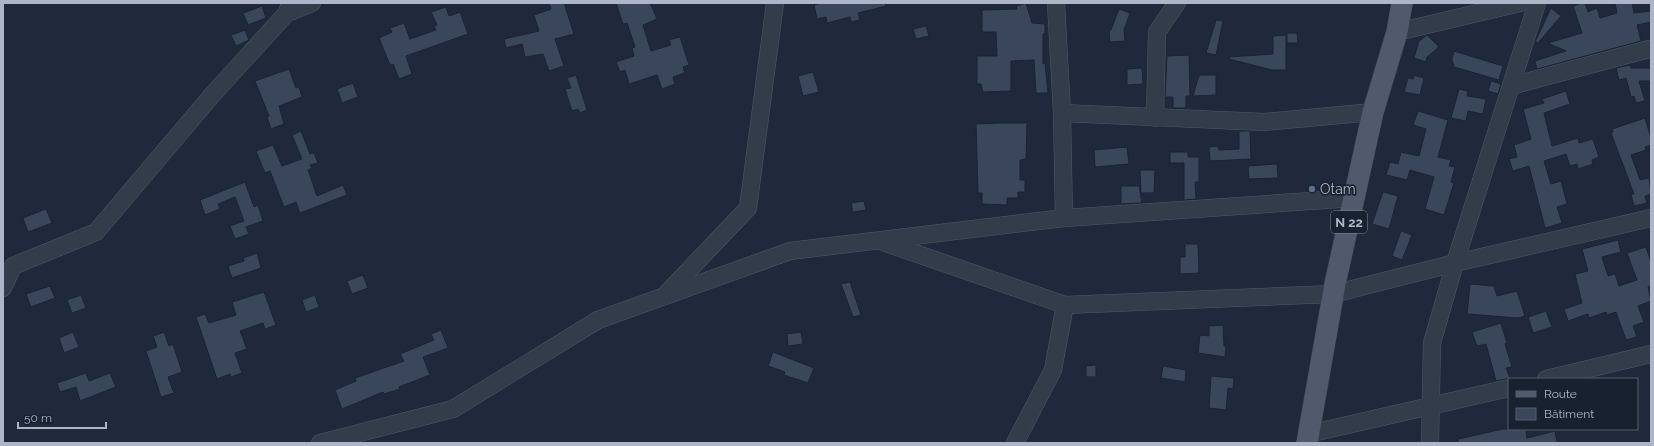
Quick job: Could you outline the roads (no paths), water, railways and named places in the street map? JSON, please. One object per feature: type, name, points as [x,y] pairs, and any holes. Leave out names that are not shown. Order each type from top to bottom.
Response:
[{"type":"main road","name":"N 22","points":[[1308,438],[1333,294],[1373,112],[1397,32],[1402,3]]},
{"type":"street","points":[[3,288],[13,266],[96,232],[213,94],[291,6],[312,3]]},
{"type":"street","points":[[665,296],[748,208],[775,3]]},
{"type":"street","points":[[1056,3],[1062,113],[1064,218]]},
{"type":"street","points":[[1154,118],[1157,32],[1177,3]]},
{"type":"street","points":[[1397,32],[1520,3]]},
{"type":"street","points":[[1430,443],[1432,406],[1432,343],[1455,263],[1537,3]]},
{"type":"street","points":[[1511,86],[1649,49],[1651,50]]},
{"type":"street","points":[[1062,113],[1264,122],[1373,112]]},
{"type":"street","points":[[320,443],[453,409],[598,320],[790,251],[1064,218],[1354,198]]},
{"type":"street","points":[[876,240],[1065,305],[1333,294],[1455,263],[1651,218]]},
{"type":"street","points":[[1015,443],[1053,370],[1065,305]]},
{"type":"street","points":[[1550,378],[1651,354]]},
{"type":"street","points":[[1308,438],[1508,388]]},
{"type":"place","name":"Otam","points":[[1312,189]]}]
